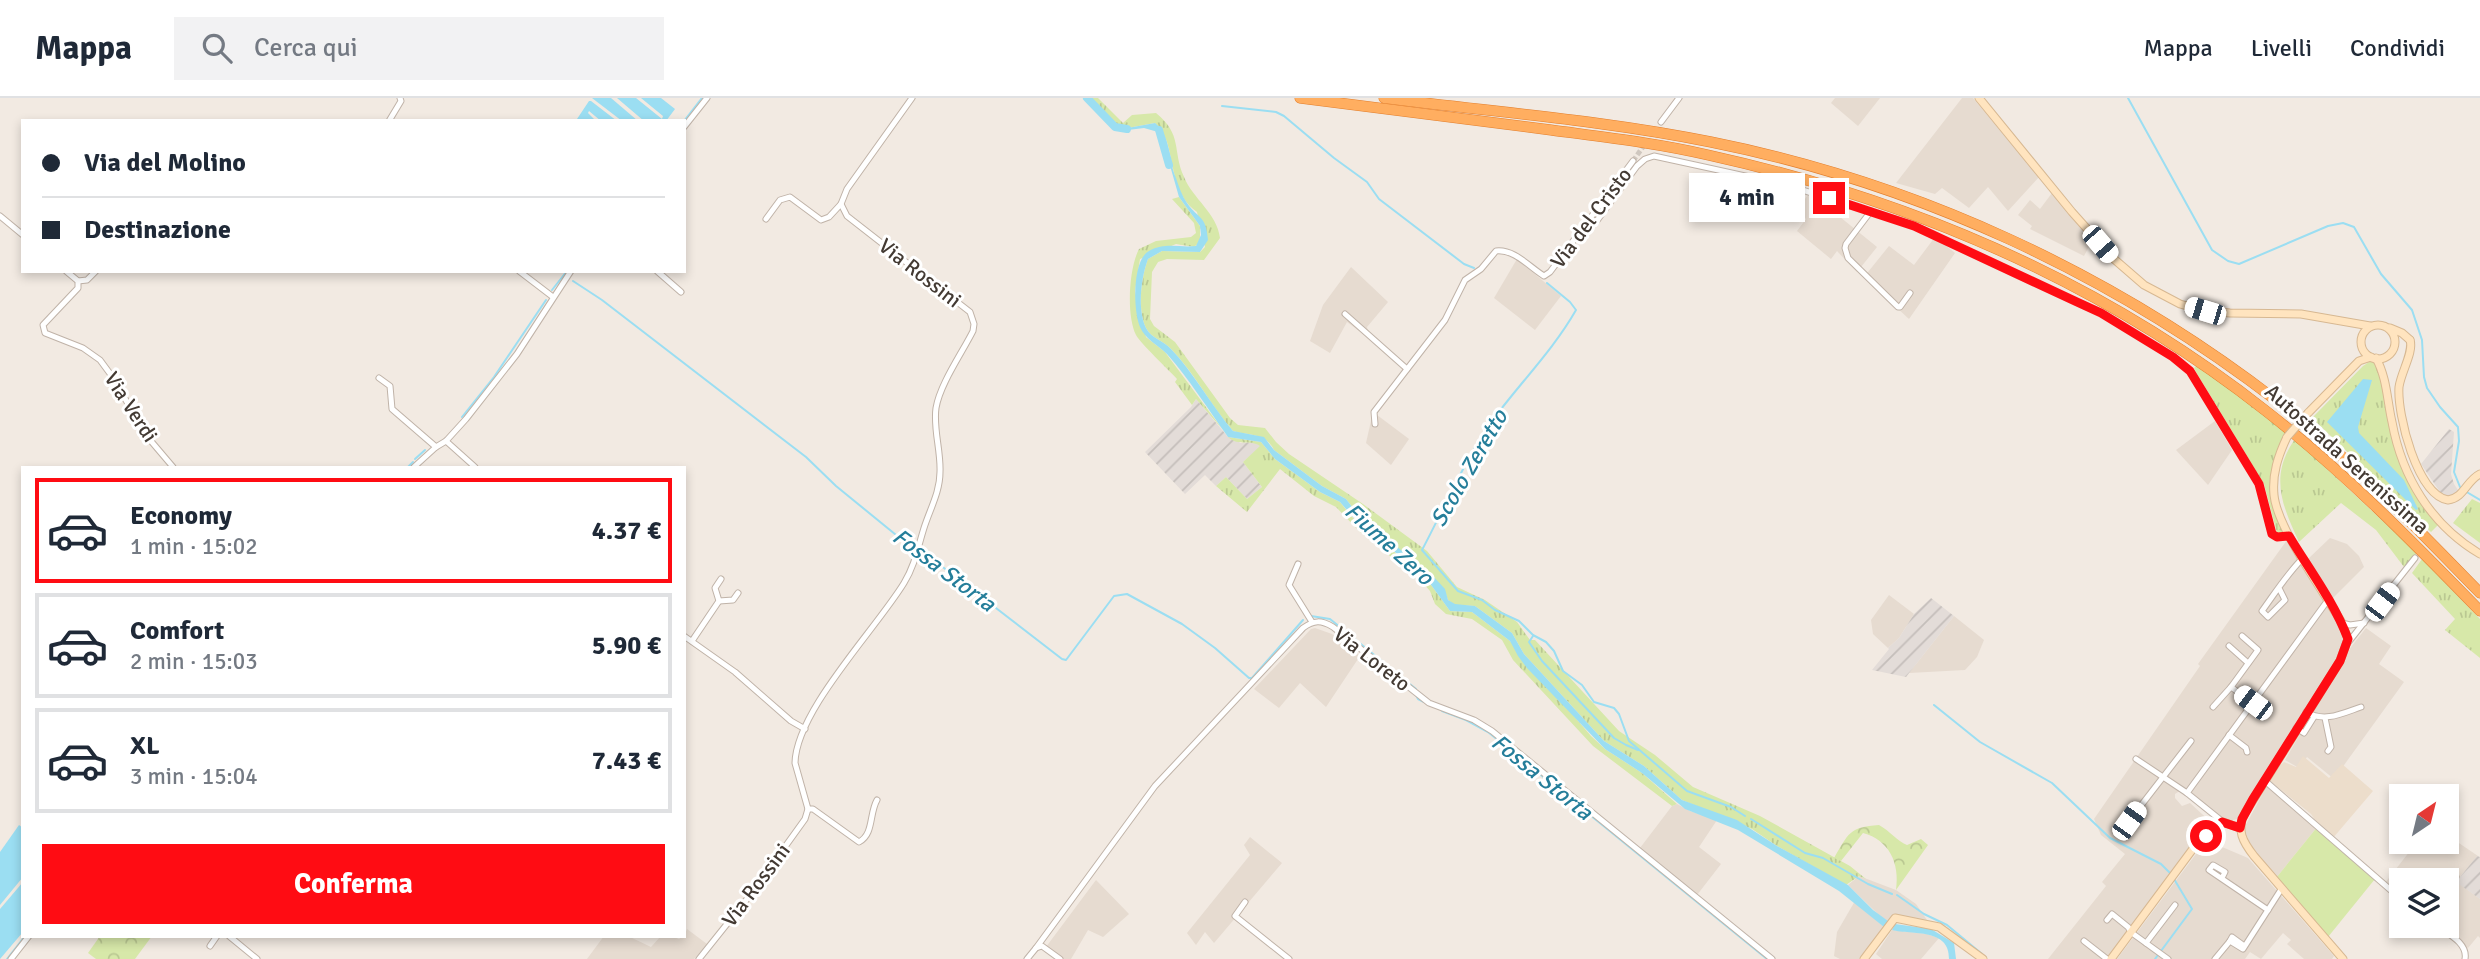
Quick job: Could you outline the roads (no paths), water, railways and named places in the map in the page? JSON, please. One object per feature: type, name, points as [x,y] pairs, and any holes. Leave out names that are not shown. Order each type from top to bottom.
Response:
[{"type":"highway","name":"Autostrada Serenissima","points":[[1300,98],[1601,137],[1704,154],[1848,191],[1962,232],[2103,302],[2238,389],[2339,472],[2480,611]]},
{"type":"highway","name":"Autostrada Serenissima","points":[[1384,98],[1603,125],[1709,142],[1783,158],[1923,202],[2013,240],[2149,313],[2279,403],[2374,487],[2480,593]]},
{"type":"street","points":[[391,119],[400,98]]},
{"type":"street","points":[[686,124],[707,98]]},
{"type":"street","points":[[766,219],[780,200],[790,197],[821,220],[829,217],[841,204],[847,188],[912,98]]},
{"type":"street","points":[[1661,122],[1679,98]]},
{"type":"street","points":[[1979,98],[2089,231],[2114,259],[2144,285],[2170,299],[2205,311],[2301,314],[2349,324],[2380,325],[2402,333],[2410,340],[2412,349],[2401,374],[2399,392],[2405,430],[2422,475],[2436,496],[2448,500],[2457,498],[2480,474]]},
{"type":"street","points":[[1587,226],[1596,222],[1637,166],[1654,156],[1787,186],[1914,226],[2101,313],[2186,366],[2259,484],[2272,534],[2277,537],[2289,536]]},
{"type":"street","name":"Via del Cristo","points":[[1375,424],[1374,412],[1445,320],[1465,280],[1481,269],[1496,251],[1508,252],[1544,276],[1550,272],[1633,161]]},
{"type":"street","name":"Via Rossini","points":[[699,959],[798,830],[808,809],[795,764],[804,729],[818,703],[905,582],[939,488],[937,405],[973,331],[970,312],[847,216],[841,204]]},
{"type":"street","points":[[1871,211],[1846,244],[1848,258],[1898,306],[1900,307],[1910,293]]},
{"type":"street","points":[[0,216],[21,233]]},
{"type":"street","points":[[68,273],[78,281],[87,280],[94,273]]},
{"type":"street","points":[[522,273],[553,297]]},
{"type":"street","points":[[415,466],[446,441],[517,354],[570,273]]},
{"type":"street","points":[[659,273],[681,292]]},
{"type":"street","name":"Via Verdi","points":[[78,281],[78,288],[43,325],[45,333],[83,348],[100,360],[145,434],[172,466]]},
{"type":"street","points":[[1345,314],[1407,369]]},
{"type":"street","points":[[2349,324],[2362,337]]},
{"type":"street","points":[[2343,959],[2245,844],[2240,828],[2242,819],[2264,780],[2340,661],[2347,644],[2348,639],[2342,623],[2278,514],[2274,495],[2276,466],[2287,438],[2359,361],[2362,337],[2370,326]]},
{"type":"street","points":[[2387,327],[2394,336],[2394,345]]},
{"type":"street","points":[[2385,379],[2394,345],[2402,339],[2410,340]]},
{"type":"street","points":[[2362,347],[2373,358],[2385,379],[2395,439],[2414,487],[2446,529],[2480,554]]},
{"type":"street","points":[[2359,361],[2390,353]]},
{"type":"street","points":[[379,378],[390,386],[392,409],[436,447]]},
{"type":"street","points":[[446,441],[474,466]]},
{"type":"street","points":[[2279,588],[2285,600],[2268,617],[2262,611],[2279,588],[2303,558]]},
{"type":"street","points":[[2347,644],[2415,558]]},
{"type":"street","points":[[1298,564],[1289,585],[1312,622]]},
{"type":"street","points":[[719,601],[715,589],[721,579]]},
{"type":"street","points":[[719,601],[733,600],[738,593]]},
{"type":"street","points":[[2187,793],[2328,600]]},
{"type":"street","points":[[692,641],[719,601]]},
{"type":"street","name":"Via Loreto","points":[[1027,959],[1155,786],[1303,628],[1312,622],[1326,622],[1429,703],[1474,720],[1492,732],[1772,959]]},
{"type":"street","points":[[2342,623],[2364,623]]},
{"type":"street","points":[[2213,707],[2259,650],[2242,636]]},
{"type":"street","points":[[686,637],[804,729]]},
{"type":"street","points":[[2229,646],[2248,663]]},
{"type":"street","points":[[845,666],[851,670]]},
{"type":"street","points":[[2231,687],[2253,703]]},
{"type":"street","points":[[2306,712],[2314,717],[2325,718],[2361,707]]},
{"type":"street","points":[[2296,728],[2304,733],[2314,717]]},
{"type":"street","points":[[2325,718],[2331,747],[2328,751]]},
{"type":"street","points":[[2229,735],[2246,748],[2247,752]]},
{"type":"street","points":[[2129,821],[2191,741]]},
{"type":"street","points":[[2136,759],[2187,793],[2222,822],[2240,828]]},
{"type":"street","points":[[2264,780],[2389,889]]},
{"type":"street","points":[[808,809],[813,809],[859,842],[864,839],[872,824],[873,807],[877,800]]},
{"type":"street","points":[[2084,941],[2109,959],[2201,838],[2212,833],[2222,822]]},
{"type":"street","points":[[2222,878],[2268,910]]},
{"type":"street","points":[[2215,959],[2230,942],[2241,949],[2282,888]]},
{"type":"street","points":[[1245,902],[1235,916],[1289,959]]},
{"type":"street","points":[[2146,943],[2175,905]]},
{"type":"street","points":[[2107,920],[2112,914],[2166,958]]},
{"type":"street","points":[[1864,959],[1888,925],[1897,918],[1932,924],[1943,929],[1983,959]]},
{"type":"street","points":[[11,959],[27,938]]},
{"type":"street","points":[[210,946],[216,938]]},
{"type":"street","points":[[231,938],[257,959]]},
{"type":"street","points":[[2452,938],[2465,948],[2465,959]]},
{"type":"street","points":[[1036,948],[1042,946],[1060,959]]},
{"type":"water","points":[[592,98],[611,98],[636,119],[619,119]]},
{"type":"water","points":[[617,98],[636,98],[662,119],[642,119]]},
{"type":"water","points":[[641,98],[661,98],[675,109],[668,119],[662,119],[663,116]]},
{"type":"water","points":[[1086,98],[1091,98],[1122,129],[1155,123],[1160,128],[1167,141],[1173,171],[1182,194],[1206,226],[1208,240],[1200,252],[1162,251],[1148,259],[1142,284],[1143,320],[1148,331],[1179,358],[1233,431],[1264,437],[1274,450],[1322,486],[1346,499],[1360,517],[1432,575],[1445,589],[1448,600],[1455,604],[1475,606],[1512,633],[1524,654],[1604,741],[1644,766],[1682,800],[1737,820],[1777,846],[1848,885],[1888,921],[1884,927],[1839,891],[1738,830],[1685,809],[1642,773],[1605,749],[1527,668],[1510,641],[1472,612],[1450,611],[1426,578],[1352,516],[1340,502],[1320,492],[1275,459],[1261,442],[1228,437],[1167,354],[1142,331],[1136,310],[1137,275],[1143,256],[1161,247],[1196,246],[1201,235],[1200,226],[1179,197],[1158,132],[1144,128],[1120,131]]},
{"type":"water","points":[[591,101],[614,119],[599,119],[589,111],[594,119],[577,119]]},
{"type":"water","points":[[2363,379],[2372,380],[2358,427],[2359,433],[2404,480],[2418,509],[2416,510],[2327,422]]},
{"type":"water","points":[[19,825],[21,826],[21,879],[0,905],[0,852]]},
{"type":"water","points":[[21,884],[21,934],[0,959],[0,909]]},
{"type":"water","points":[[1895,924],[1931,929],[1954,943],[1956,959],[1949,959],[1948,949],[1937,938],[1892,930]]},
{"type":"waterway","points":[[686,119],[702,98]]},
{"type":"waterway","name":"Fiume Zero","points":[[1087,98],[1115,127],[1127,129]]},
{"type":"waterway","points":[[2128,98],[2212,250],[2228,261],[2239,264],[2328,226],[2343,223],[2354,227],[2381,274],[2412,310],[2422,340],[2427,388],[2458,427],[2459,441],[2454,472],[2460,487]]},
{"type":"waterway","name":"Scolo Zeretto","points":[[1222,106],[1276,112],[1284,116],[1367,182],[1379,199],[1464,264],[1474,268]]},
{"type":"waterway","name":"Fiume Zero","points":[[1159,130],[1169,165]]},
{"type":"waterway","points":[[552,290],[565,273]]},
{"type":"waterway","name":"Fossa Storta","points":[[573,281],[602,300],[806,457],[836,486],[901,539],[931,558],[1062,659],[1066,660],[1114,596],[1127,594],[1182,624],[1249,678],[1252,678],[1303,620]]},
{"type":"waterway","name":"Scolo Zeretto","points":[[1547,283],[1576,310],[1549,350],[1487,429],[1422,550],[1458,591],[1482,600],[1495,610],[1519,621],[1533,635],[1546,642],[1554,651],[1563,671],[1582,685],[1594,702],[1614,708],[1629,741],[1687,791],[1731,807],[1745,816]]},
{"type":"waterway","points":[[462,417],[494,377],[546,300]]},
{"type":"waterway","points":[[415,459],[425,450]]},
{"type":"waterway","points":[[409,466],[413,462]]},
{"type":"waterway","points":[[2465,491],[2480,500]]},
{"type":"waterway","name":"Fossa Storta","points":[[1311,616],[1330,619],[1416,689]]},
{"type":"waterway","points":[[1533,636],[1529,642],[1542,661],[1614,738],[1638,750]]},
{"type":"waterway","name":"Fossa Storta","points":[[1416,695],[1424,702]]},
{"type":"waterway","points":[[1934,705],[1980,742],[2052,783],[2110,838],[2161,864],[2171,874]]},
{"type":"waterway","name":"Fossa Storta","points":[[1442,711],[1488,732],[1767,959]]},
{"type":"waterway","name":"Scolo Zeretto","points":[[1751,819],[1805,853],[1823,858],[1868,884],[1892,894]]},
{"type":"waterway","points":[[2155,959],[2192,909],[2174,879]]},
{"type":"waterway","name":"Scolo Zeretto","points":[[1897,895],[1924,914],[1947,925],[1982,954]]},
{"type":"waterway","points":[[7,959],[23,938]]},
{"type":"tunnel","points":[[1633,161],[1645,144]]}]
